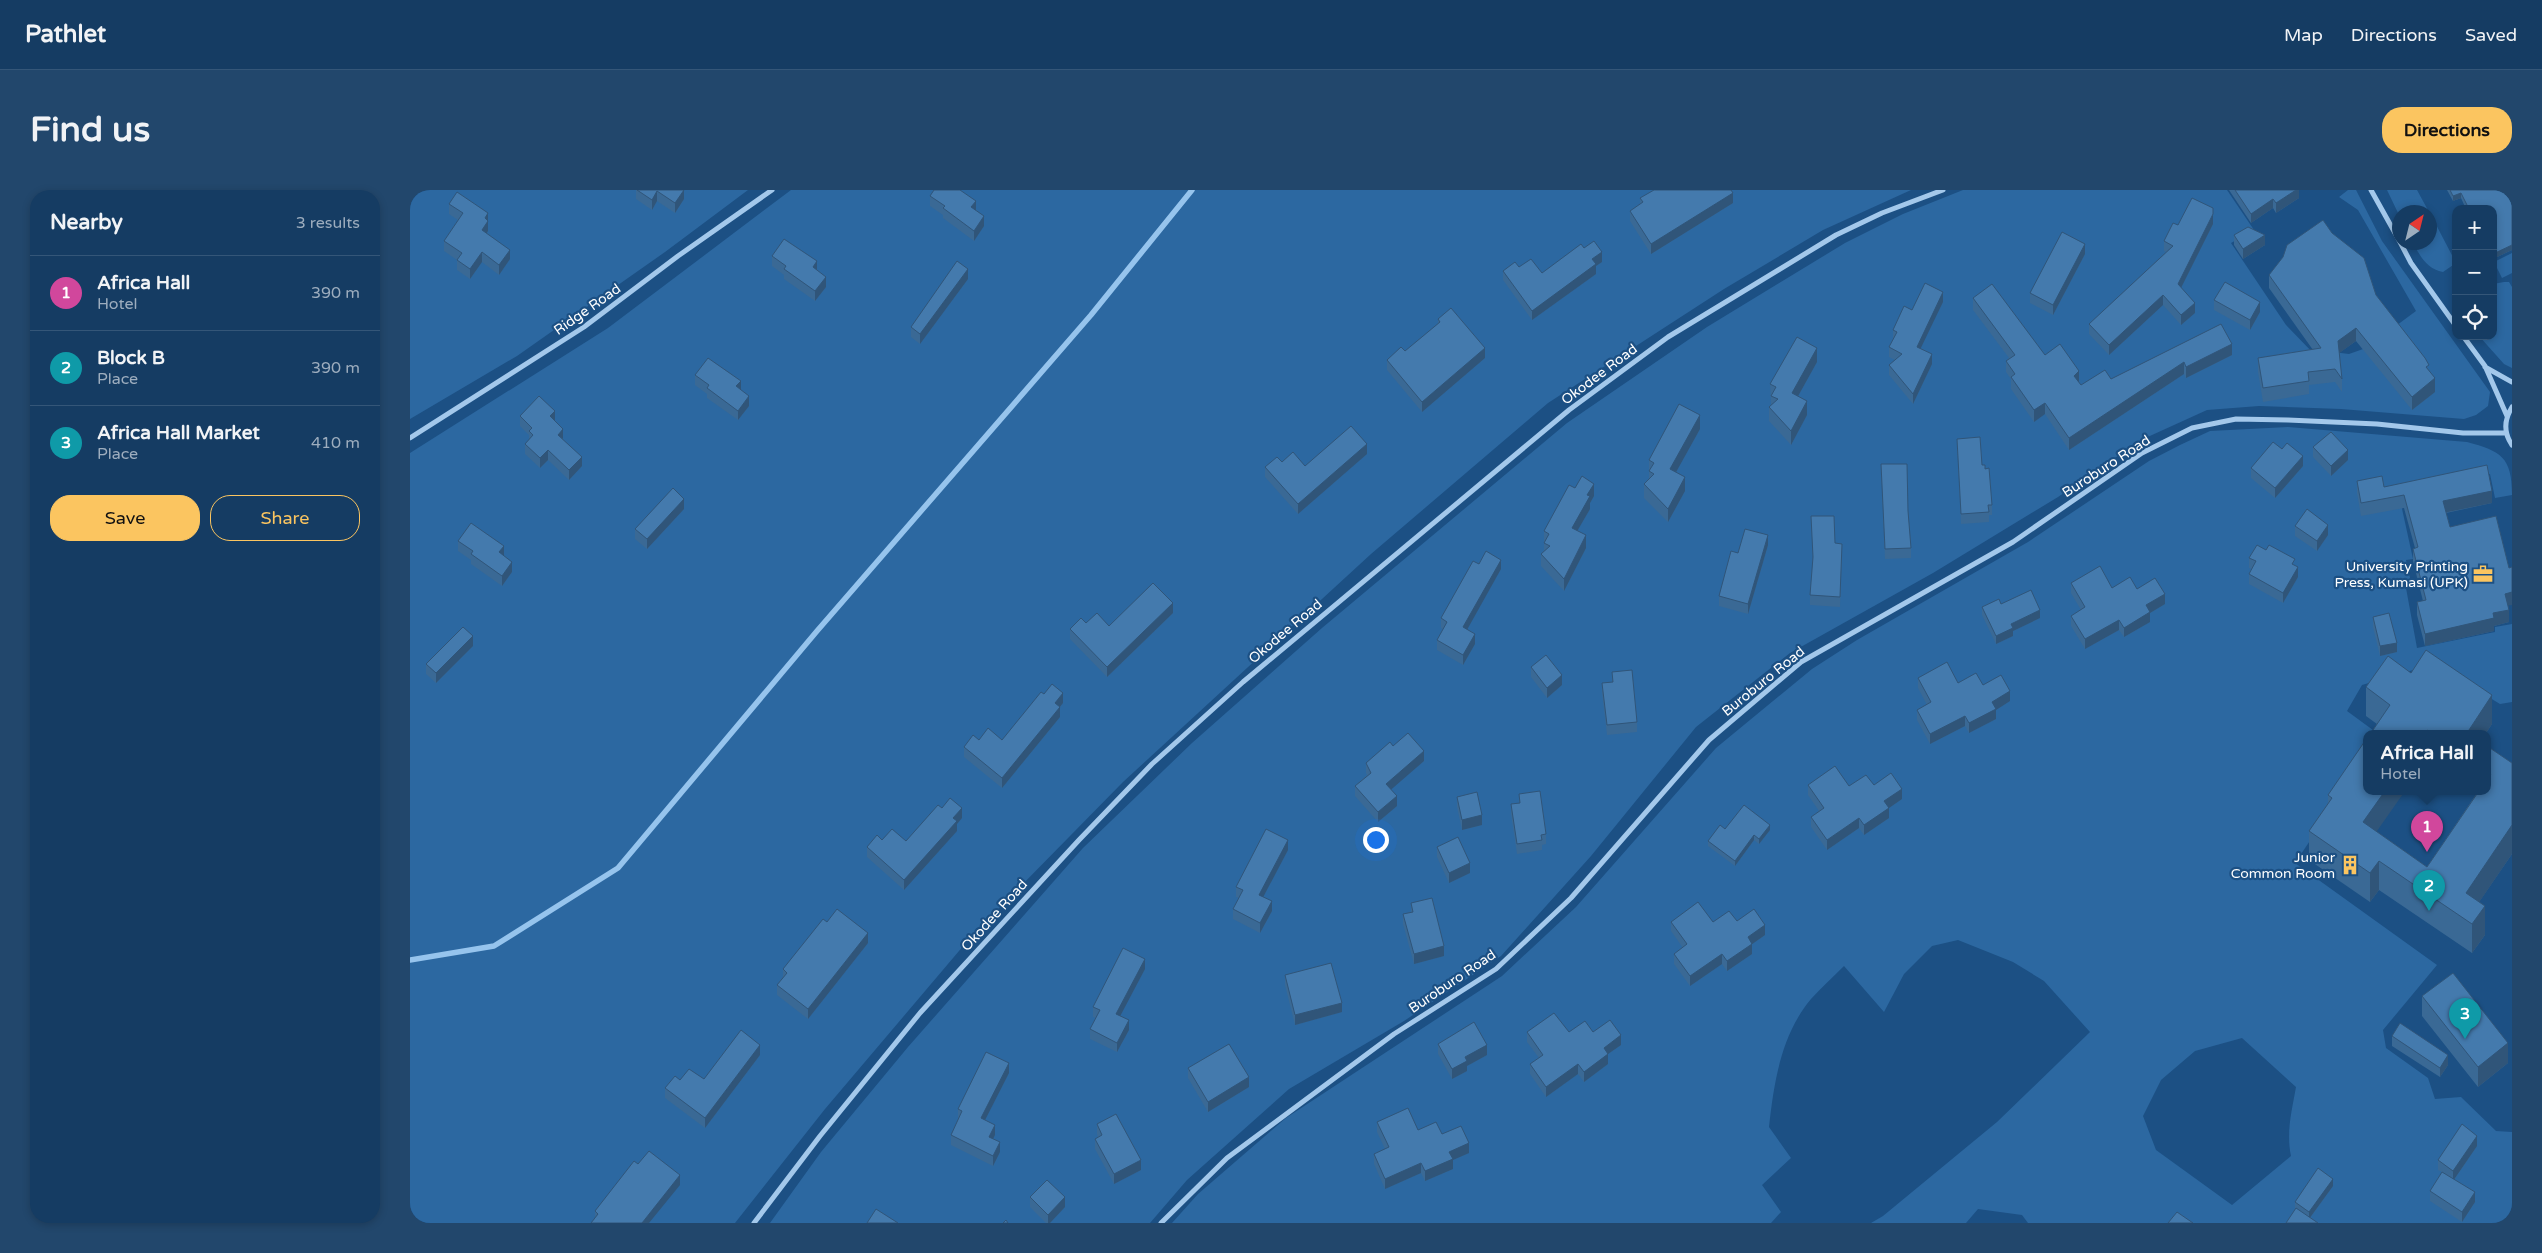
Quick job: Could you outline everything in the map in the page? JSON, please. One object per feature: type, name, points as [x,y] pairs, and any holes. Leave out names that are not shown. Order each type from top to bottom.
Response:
[{"type":"street","name":"Ridge Road","points":[[410,438],[584,327],[678,256],[772,190]]},
{"type":"street","name":"Okodee Road","points":[[754,1223],[820,1136],[920,1013],[1079,840],[1152,764],[1243,682],[1569,410],[1668,337],[1836,235],[1882,213],[1943,190]]},
{"type":"street","points":[[2370,190],[2392,228]]},
{"type":"street","points":[[2404,250],[2411,263],[2452,320]]},
{"type":"street","points":[[2466,340],[2485,366],[2507,416]]},
{"type":"street","points":[[2485,366],[2512,382]]},
{"type":"street","points":[[2512,407],[2507,416],[2506,433],[2512,445]]},
{"type":"street","name":"Buroburo Road","points":[[1160,1223],[1227,1158],[1394,1034],[1496,969],[1570,898],[1709,740],[1801,662],[2013,542],[2142,452],[2192,428],[2236,419],[2298,420],[2463,433],[2506,433]]},
{"type":"shaded area","points":[[410,190],[748,190],[665,252],[517,356],[410,419]]},
{"type":"shaded area","points":[[791,190],[1911,190],[1823,230],[1724,289],[1548,403],[1371,554],[1123,782],[970,938],[825,1109],[735,1223],[410,1223],[410,453],[608,328]]},
{"type":"shaded area","points":[[1963,190],[2227,190],[2254,230],[2231,243],[2286,325],[2315,355],[2333,352],[2349,354],[2366,348],[2416,311],[2358,210],[2339,197],[2348,190],[2356,190],[2382,241],[2490,392],[2488,406],[2476,415],[2464,419],[2341,409],[2259,406],[2207,410],[2141,440],[2058,497],[1933,573],[1790,653],[1696,727],[1591,856],[1501,956],[1404,1021],[1289,1089],[1187,1180],[1150,1223],[770,1223],[821,1152],[908,1047],[1083,848],[1192,743],[1322,628],[1567,423],[1707,327],[1845,243],[1903,214]]},
{"type":"shaded area","points":[[2387,190],[2417,190],[2425,205],[2394,205]]},
{"type":"shaded area","points":[[2437,226],[2452,255],[2452,266],[2443,272],[2428,265],[2417,250],[2437,250]]},
{"type":"shaded area","points":[[2512,253],[2512,273],[2502,278],[2497,268],[2497,260]]},
{"type":"shaded area","points":[[2509,282],[2512,287],[2512,368],[2504,364],[2483,340],[2497,340],[2497,283]]},
{"type":"shaded area","points":[[2288,427],[2467,442],[2496,453],[2507,464],[2510,472],[2512,495],[2495,498],[2490,474],[2399,495],[2413,559],[2406,560],[2412,587],[2406,588],[2417,648],[2495,632],[2495,627],[2512,624],[2512,702],[2500,704],[2472,687],[2420,668],[2362,685],[2347,711],[2373,730],[2363,730],[2363,762],[2295,863],[2437,965],[2383,1030],[2386,1048],[2428,1078],[2435,1099],[2461,1097],[2496,1131],[2512,1132],[2512,1223],[2028,1223],[2022,1215],[1978,1209],[1966,1223],[1871,1223],[1883,1216],[1997,1122],[2090,1032],[2044,981],[2013,962],[1958,940],[1932,946],[1904,974],[1884,1012],[1844,966],[1811,999],[1801,1013],[1786,1043],[1777,1076],[1771,1110],[1769,1127],[1791,1158],[1762,1185],[1781,1212],[1771,1223],[1172,1223],[1198,1194],[1286,1118],[1502,976],[1576,907],[1716,748],[1812,669],[1857,640],[2028,542],[2149,461],[2210,431]],"holes":[[[2242,1038],[2296,1087],[2289,1130],[2291,1156],[2232,1205],[2156,1150],[2143,1116],[2161,1080],[2195,1051]]]},
{"type":"building","points":[[637,190],[684,190],[675,203],[657,191],[652,200]]},
{"type":"building","points":[[934,190],[960,190],[976,201],[971,207],[984,216],[974,231],[943,208],[945,206],[930,196]]},
{"type":"building","points":[[1654,190],[1731,190],[1733,193],[1651,244],[1630,211],[1643,202],[1640,198]]},
{"type":"building","points":[[2235,190],[2296,190],[2276,203],[2273,199],[2251,214]]},
{"type":"building","points":[[2450,190],[2512,190],[2512,245],[2497,252],[2497,205],[2467,205],[2461,193],[2453,196]]},
{"type":"building","points":[[457,192],[488,213],[485,218],[488,221],[482,230],[510,250],[499,265],[482,252],[470,269],[457,260],[462,253],[444,241],[463,213],[449,204]]},
{"type":"building","points":[[2192,198],[2213,208],[2213,214],[2178,284],[2195,303],[2181,315],[2163,295],[2109,345],[2089,324],[2173,246],[2164,241],[2173,223],[2178,225]]},
{"type":"building","points":[[2323,220],[2332,233],[2364,258],[2376,295],[2429,365],[2426,367],[2435,378],[2412,397],[2356,328],[2338,341],[2342,379],[2335,369],[2308,372],[2309,381],[2263,388],[2258,358],[2321,348],[2269,275],[2283,257],[2287,245]]},
{"type":"building","points":[[2248,227],[2265,235],[2243,249],[2234,235]]},
{"type":"building","points":[[2062,232],[2085,244],[2053,305],[2030,293]]},
{"type":"building","points":[[784,239],[817,261],[813,267],[826,277],[815,291],[784,269],[786,266],[772,256]]},
{"type":"building","points":[[1594,241],[1602,252],[1592,259],[1596,264],[1532,311],[1503,271],[1515,262],[1519,267],[1531,259],[1542,273],[1581,244],[1584,248]]},
{"type":"building","points":[[957,261],[968,269],[920,334],[911,327]]},
{"type":"building","points":[[2225,282],[2260,302],[2250,320],[2214,300]]},
{"type":"building","points":[[1925,283],[1943,292],[1917,347],[1932,354],[1913,394],[1889,365],[1902,354],[1889,347],[1897,332],[1893,330],[1904,306],[1912,310]]},
{"type":"building","points":[[1992,284],[2045,355],[2060,344],[2079,371],[2074,376],[2081,385],[2105,370],[2111,379],[2221,324],[2232,344],[2186,367],[2184,362],[2069,438],[2045,403],[2034,410],[2011,377],[2015,374],[2006,361],[2015,355],[1973,298]]},
{"type":"building","points":[[1451,308],[1485,348],[1422,402],[1387,360],[1401,347],[1405,351],[1440,322],[1438,319]]},
{"type":"building","points":[[1797,337],[1817,348],[1792,393],[1807,401],[1791,431],[1769,407],[1778,399],[1771,396],[1776,387],[1770,384]]},
{"type":"building","points":[[708,358],[741,381],[736,386],[749,396],[738,411],[707,388],[709,385],[695,375]]},
{"type":"building","points":[[539,396],[555,411],[550,416],[563,429],[558,435],[582,457],[569,470],[548,450],[540,458],[525,444],[533,435],[529,431],[532,428],[520,416]]},
{"type":"building","points":[[1679,404],[1700,415],[1670,469],[1685,477],[1668,509],[1644,484],[1654,474],[1649,471],[1654,463],[1649,460]]},
{"type":"building","points":[[1351,426],[1367,444],[1298,504],[1265,467],[1277,457],[1282,462],[1293,452],[1305,466]]},
{"type":"building","points":[[2331,432],[2348,450],[2331,466],[2313,447]]},
{"type":"building","points":[[1980,437],[1982,465],[1985,465],[1985,469],[1989,468],[1992,505],[1988,505],[1989,512],[1961,514],[1957,439]]},
{"type":"building","points":[[2273,442],[2282,449],[2287,443],[2303,456],[2275,488],[2251,468]]},
{"type":"building","points":[[1881,464],[1907,464],[1911,548],[1885,549]]},
{"type":"building","points":[[2487,465],[2492,491],[2443,501],[2450,527],[2496,516],[2509,568],[2512,567],[2512,592],[2505,594],[2509,610],[2493,613],[2494,618],[2425,634],[2417,602],[2426,600],[2413,549],[2418,547],[2404,495],[2361,503],[2357,481],[2382,476],[2384,487]]},
{"type":"building","points":[[1582,476],[1594,484],[1587,495],[1590,496],[1572,528],[1586,535],[1564,579],[1541,554],[1550,546],[1544,543],[1549,534],[1544,531],[1569,485],[1575,488]]},
{"type":"building","points":[[673,488],[684,499],[647,539],[635,529]]},
{"type":"building","points":[[2307,509],[2328,525],[2317,541],[2295,526]]},
{"type":"building","points":[[1811,516],[1834,516],[1835,543],[1842,544],[1840,597],[1810,595],[1813,557]]},
{"type":"building","points":[[471,523],[504,546],[499,552],[512,562],[502,576],[471,554],[473,551],[458,541]]},
{"type":"building","points":[[1745,529],[1768,535],[1748,604],[1719,596],[1731,551],[1738,553]]},
{"type":"building","points":[[2257,545],[2266,550],[2269,545],[2295,559],[2292,564],[2298,567],[2283,593],[2249,574],[2256,561],[2249,558]]},
{"type":"building","points":[[1486,551],[1501,560],[1463,627],[1475,634],[1463,655],[1437,640],[1447,622],[1441,618],[1473,561],[1479,564]]},
{"type":"building","points":[[2100,566],[2112,588],[2130,577],[2137,589],[2155,578],[2165,594],[2146,605],[2150,612],[2124,628],[2119,620],[2085,639],[2071,616],[2085,607],[2071,583]]},
{"type":"building","points":[[1153,583],[1173,603],[1107,667],[1070,629],[1081,618],[1086,623],[1097,613],[1109,626]]},
{"type":"building","points":[[2031,590],[2040,610],[2011,624],[2013,628],[1996,636],[1982,607],[1999,599],[2001,604]]},
{"type":"building","points":[[2389,613],[2397,643],[2380,646],[2373,617]]},
{"type":"building","points":[[463,627],[473,636],[436,673],[426,664]]},
{"type":"building","points":[[2426,650],[2492,695],[2469,730],[2373,730],[2390,705],[2366,687],[2388,656],[2411,673]]},
{"type":"building","points":[[1546,655],[1562,675],[1547,688],[1531,667]]},
{"type":"building","points":[[1947,662],[1958,683],[1976,673],[1983,685],[2001,675],[2010,691],[1992,702],[1996,709],[1969,723],[1965,716],[1930,734],[1917,710],[1931,702],[1918,678]]},
{"type":"building","points":[[1632,670],[1637,722],[1607,725],[1602,683],[1613,682],[1612,672]]},
{"type":"building","points":[[1052,684],[1063,693],[1055,703],[1060,707],[1002,778],[964,747],[973,735],[979,740],[988,728],[1002,740],[1041,692],[1044,694]]},
{"type":"building","points":[[1408,733],[1424,751],[1386,784],[1397,796],[1378,812],[1355,786],[1371,773],[1366,763],[1390,742],[1393,746]]},
{"type":"building","points":[[2363,744],[2363,795],[2382,795],[2363,822],[2427,867],[2476,795],[2491,795],[2491,749],[2512,763],[2512,825],[2466,893],[2485,906],[2472,924],[2379,861],[2370,873],[2309,831],[2332,798],[2328,795]]},
{"type":"building","points":[[1835,766],[1849,786],[1866,775],[1874,785],[1891,773],[1902,789],[1884,801],[1889,808],[1864,825],[1859,818],[1827,840],[1811,817],[1824,808],[1808,785]]},
{"type":"building","points":[[1540,791],[1546,834],[1541,835],[1542,840],[1517,844],[1511,804],[1520,803],[1519,794]]},
{"type":"building","points":[[1477,792],[1482,815],[1462,820],[1457,797]]},
{"type":"building","points":[[950,798],[962,808],[953,818],[957,821],[904,880],[867,847],[877,835],[882,840],[892,829],[906,841],[938,805],[942,808]]},
{"type":"building","points":[[1744,805],[1770,825],[1759,839],[1754,835],[1735,861],[1708,841],[1720,825],[1725,829]]},
{"type":"building","points":[[1266,829],[1288,840],[1259,895],[1272,901],[1260,923],[1233,909],[1243,890],[1236,887]]},
{"type":"building","points":[[1458,837],[1470,863],[1449,873],[1437,847]]},
{"type":"building","points":[[1432,898],[1444,946],[1414,954],[1403,914],[1413,912],[1411,903]]},
{"type":"building","points":[[1698,902],[1713,922],[1729,911],[1737,921],[1754,909],[1765,925],[1748,937],[1752,944],[1727,961],[1722,954],[1690,976],[1674,954],[1687,944],[1671,922]]},
{"type":"building","points":[[837,909],[868,933],[808,1009],[777,985],[787,973],[783,969],[823,919],[827,922]]},
{"type":"building","points":[[1123,948],[1145,959],[1116,1014],[1129,1020],[1117,1043],[1090,1029],[1100,1010],[1093,1007]]},
{"type":"building","points":[[1331,963],[1342,1003],[1295,1015],[1285,975]]},
{"type":"building","points":[[2453,973],[2508,1043],[2478,1067],[2422,996]]},
{"type":"building","points":[[1554,1013],[1569,1032],[1585,1021],[1593,1032],[1610,1020],[1621,1035],[1604,1048],[1608,1054],[1584,1072],[1578,1064],[1546,1087],[1530,1064],[1543,1055],[1527,1032]]},
{"type":"building","points":[[1474,1022],[1487,1045],[1465,1057],[1467,1061],[1452,1069],[1438,1044]]},
{"type":"building","points":[[2400,1023],[2448,1055],[2440,1068],[2392,1036]]},
{"type":"building","points":[[741,1030],[760,1045],[705,1118],[665,1088],[675,1076],[680,1080],[689,1069],[704,1079]]},
{"type":"building","points":[[1229,1044],[1249,1077],[1208,1102],[1188,1068]]},
{"type":"building","points":[[986,1052],[1009,1063],[981,1118],[995,1125],[989,1137],[1000,1142],[993,1156],[951,1135],[962,1111],[958,1109]]},
{"type":"building","points":[[1408,1108],[1418,1130],[1436,1122],[1442,1134],[1461,1126],[1469,1143],[1449,1152],[1453,1159],[1425,1171],[1421,1163],[1385,1179],[1374,1154],[1389,1147],[1377,1122]]},
{"type":"building","points":[[1116,1114],[1141,1160],[1114,1174],[1095,1139],[1102,1135],[1097,1124]]},
{"type":"building","points":[[2462,1124],[2477,1136],[2453,1171],[2438,1160]]},
{"type":"building","points":[[649,1151],[680,1175],[642,1223],[591,1223],[598,1214],[595,1211],[634,1161],[638,1164]]},
{"type":"building","points":[[2318,1168],[2333,1179],[2309,1212],[2295,1202]]},
{"type":"building","points":[[2442,1172],[2475,1192],[2462,1212],[2430,1191]]},
{"type":"building","points":[[1047,1180],[1065,1197],[1048,1215],[1030,1197]]},
{"type":"building","points":[[2296,1208],[2318,1223],[2286,1223]]},
{"type":"building","points":[[876,1209],[898,1223],[867,1223]]},
{"type":"building","points":[[2177,1212],[2193,1223],[2168,1223]]},
{"type":"waterway","points":[[410,960],[494,946],[618,868],[817,631],[1091,315],[1192,190]]},
{"type":"place","name":"University Printing Press, Kumasi (UPK)","points":[[2483,574]]},
{"type":"place","name":"Africa Hall","points":[[2427,852]]},
{"type":"place","name":"Junior Common Room","points":[[2350,865]]},
{"type":"place","name":"Block B","points":[[2429,911]]},
{"type":"place","name":"Africa Hall Market","points":[[2465,1039]]}]
